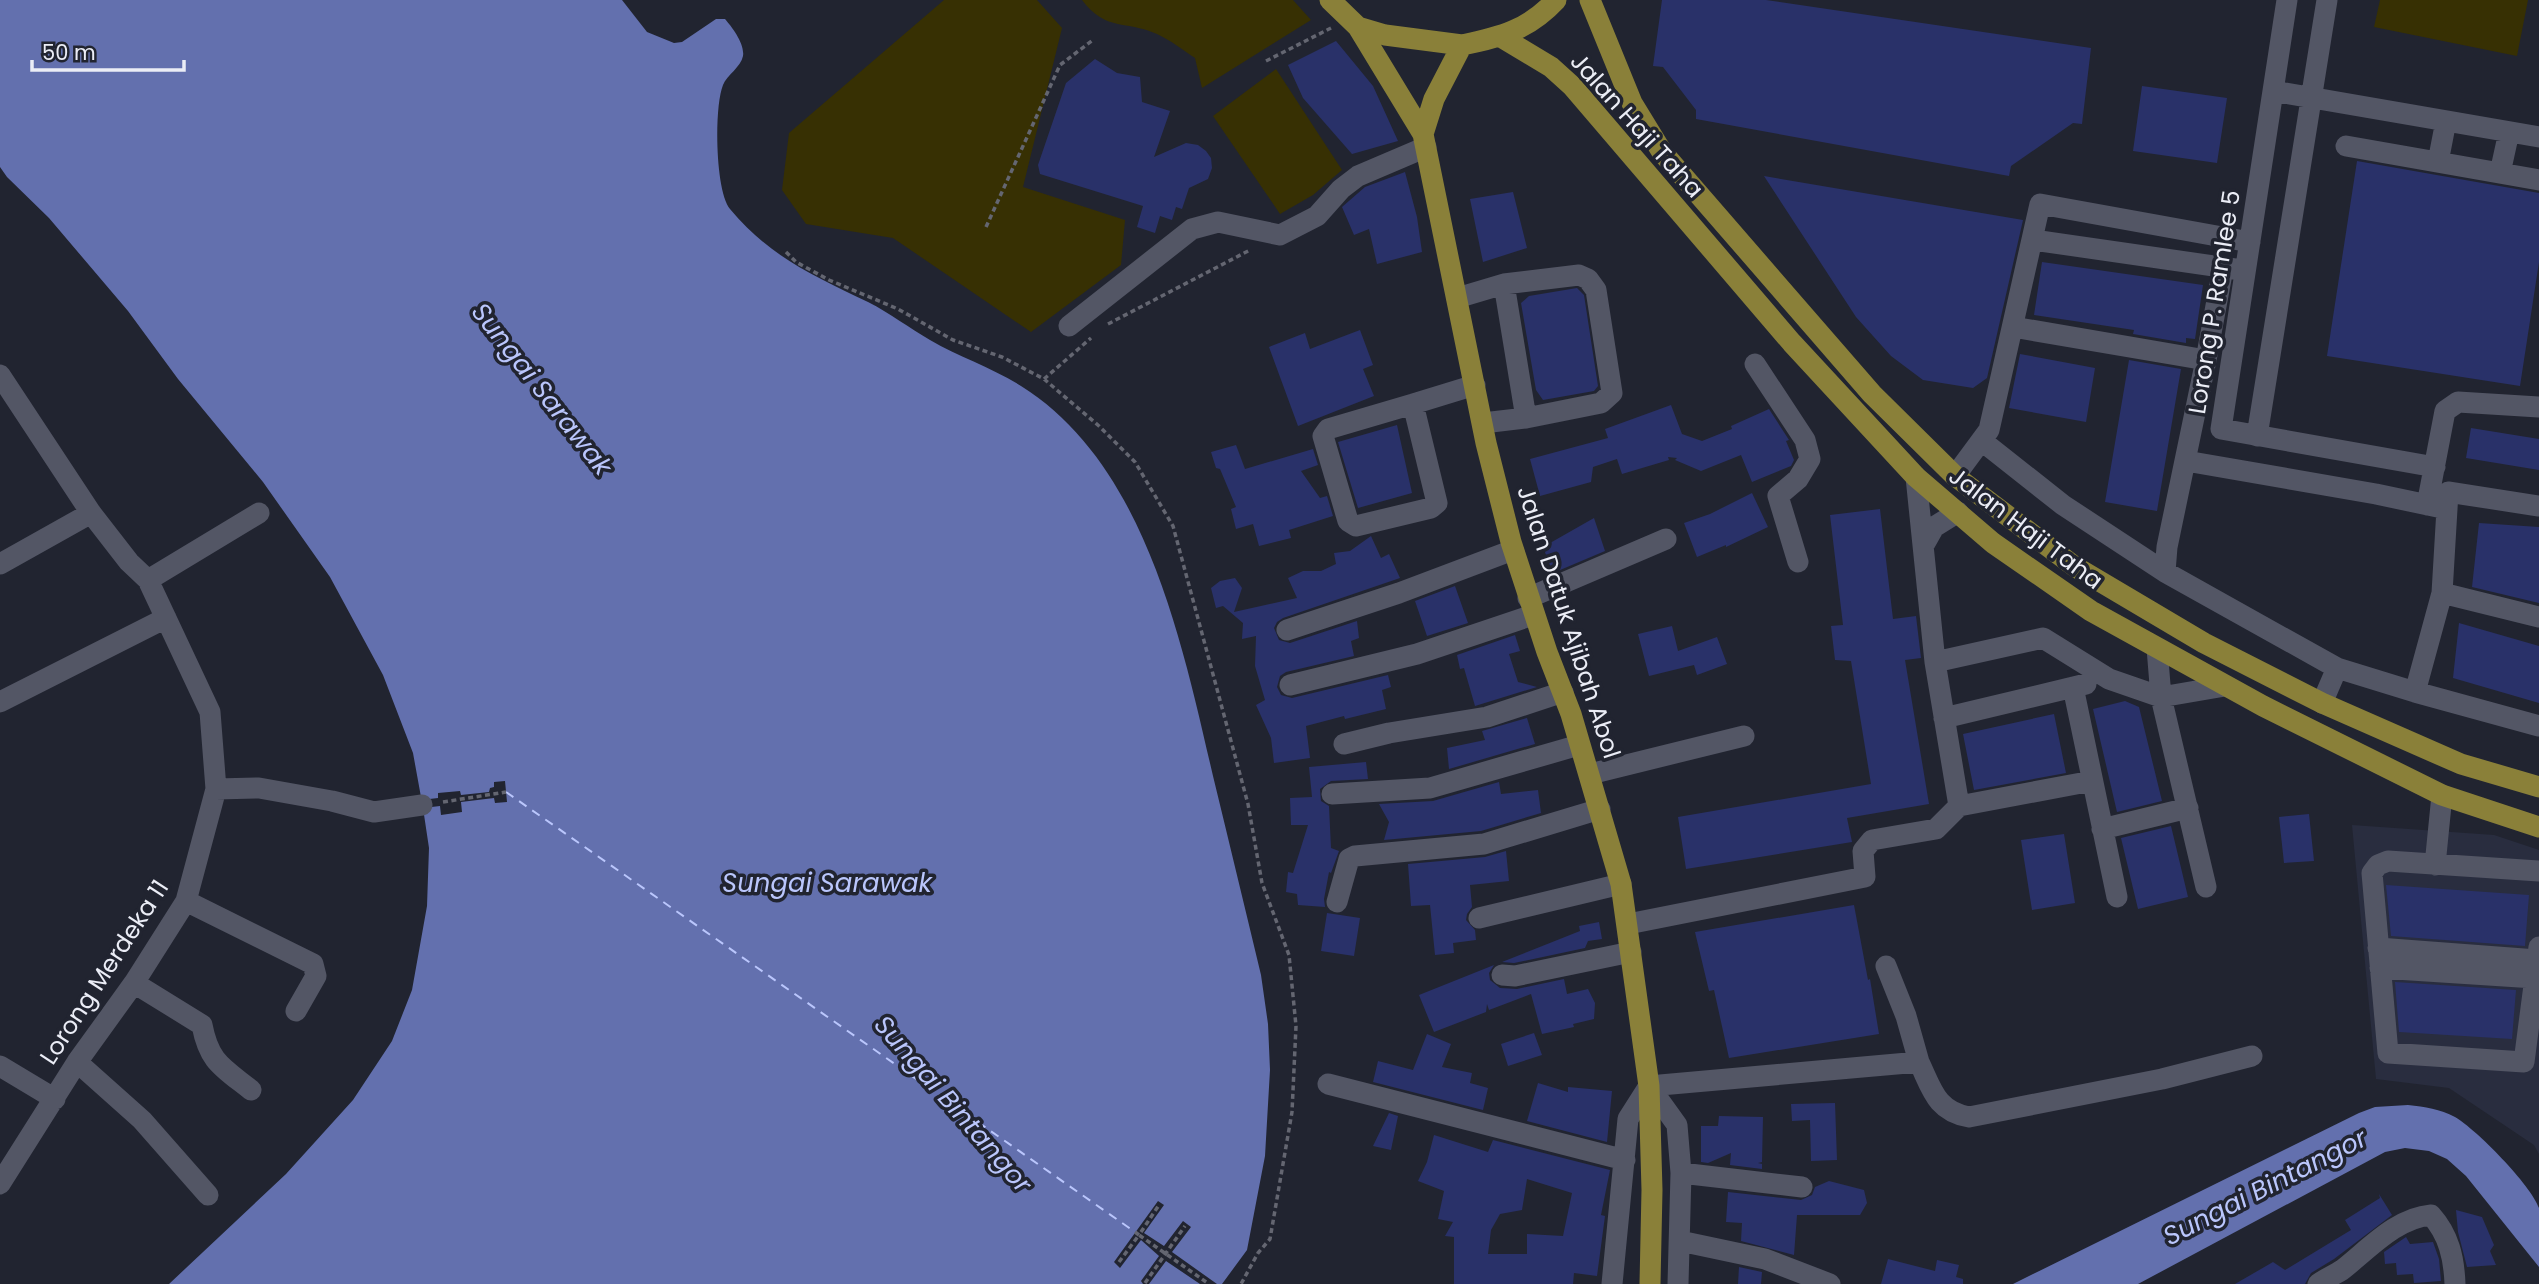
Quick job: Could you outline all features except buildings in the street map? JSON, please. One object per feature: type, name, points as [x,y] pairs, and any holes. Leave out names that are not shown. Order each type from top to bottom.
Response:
[{"type":"main road","points":[[1330,0],[1358,27],[1385,35],[1462,45],[1501,37],[1540,17],[1556,0]]},
{"type":"main road","name":"Jalan Haji Taha","points":[[1590,0],[1632,103],[1662,152],[1872,394],[1955,476],[2074,566],[2204,643],[2322,703],[2461,764],[2539,787]]},
{"type":"main road","name":"Jalan Datuk Ajibah Abol","points":[[1358,27],[1424,141],[1483,423],[1513,550],[1571,714],[1621,884],[1649,1086],[1652,1190],[1650,1284]]},
{"type":"main road","name":"Jalan Haji Taha","points":[[1501,37],[1551,67],[1572,86],[1792,343],[1916,477],[1993,543],[2091,611],[2225,685],[2442,795],[2539,827]]},
{"type":"main road","name":"Jalan Datuk Ajibah Abol","points":[[1424,141],[1434,99],[1462,45]]},
{"type":"street","name":"Lorong P. Ramlee 5","points":[[2258,436],[2221,429],[2287,0]]},
{"type":"street","points":[[2327,0],[2258,436],[2435,467]]},
{"type":"street","points":[[2273,91],[2539,137]]},
{"type":"street","points":[[2438,162],[2446,121]]},
{"type":"street","points":[[2500,173],[2509,132]]},
{"type":"street","points":[[1069,326],[1192,229],[1219,222],[1280,235],[1317,216],[1340,189],[1358,176],[1424,141]]},
{"type":"street","points":[[2346,146],[2539,180]]},
{"type":"street","points":[[1955,476],[1989,430],[2040,204],[2250,242]]},
{"type":"street","points":[[2033,240],[2245,271]]},
{"type":"street","points":[[2165,572],[2167,547],[2223,268]]},
{"type":"street","points":[[1457,298],[1504,284],[1579,275],[1588,279],[1596,290],[1599,301],[1612,393],[1601,403],[1526,418],[1483,423]]},
{"type":"street","points":[[1504,284],[1526,418]]},
{"type":"street","points":[[2013,327],[2206,360]]},
{"type":"street","points":[[1755,364],[1805,440],[1811,459],[1798,479],[1779,496],[1798,562]]},
{"type":"street","name":"Lorong Merdeka 11","points":[[0,375],[8,405],[129,562],[148,580],[210,712],[216,789],[186,901],[134,983],[77,1062],[0,1184]]},
{"type":"street","points":[[1413,404],[1437,503],[1431,508],[1356,526],[1348,521],[1323,436],[1328,429],[1475,385]]},
{"type":"street","points":[[2415,692],[2442,593],[2435,467],[2445,411],[2458,402],[2539,407]]},
{"type":"street","points":[[1982,441],[2063,505],[2165,572],[2337,667],[2415,692],[2539,726]]},
{"type":"street","points":[[2186,461],[2437,507]]},
{"type":"street","points":[[1916,477],[1935,662],[1959,806]]},
{"type":"street","points":[[2437,507],[2448,492],[2539,506]]},
{"type":"street","points":[[1924,543],[1934,527],[1958,512]]},
{"type":"street","points":[[0,564],[91,513]]},
{"type":"street","points":[[148,580],[259,513]]},
{"type":"street","points":[[1290,685],[1417,654],[1531,606],[1666,539]]},
{"type":"street","points":[[1287,630],[1399,593],[1513,550]]},
{"type":"street","points":[[2442,593],[2539,617]]},
{"type":"street","points":[[0,702],[166,618]]},
{"type":"street","points":[[1935,662],[2043,638],[2109,679],[2161,697],[2225,685]]},
{"type":"street","points":[[2157,648],[2161,697],[2206,887]]},
{"type":"street","points":[[2322,703],[2337,667]]},
{"type":"street","points":[[1944,718],[2109,679]]},
{"type":"street","points":[[2073,687],[2117,897]]},
{"type":"street","points":[[1344,744],[1389,733],[1487,717],[1563,692]]},
{"type":"street","points":[[1590,774],[1744,736]]},
{"type":"street","points":[[1332,794],[1430,788],[1579,745]]},
{"type":"street","points":[[1628,924],[1865,877],[1863,850],[1872,840],[1936,829],[1959,806],[2092,781]]},
{"type":"street","points":[[216,789],[259,789],[332,801],[374,812],[422,805]]},
{"type":"street","points":[[2435,865],[2442,795]]},
{"type":"street","points":[[2102,829],[2188,808]]},
{"type":"street","points":[[1337,902],[1349,859],[1355,856],[1484,844],[1600,809]]},
{"type":"street","points":[[2379,958],[2537,962],[2524,1062],[2388,1053],[2379,958],[2371,873],[2378,865],[2388,861],[2539,872]]},
{"type":"street","points":[[1479,918],[1621,884]]},
{"type":"street","points":[[186,901],[313,964],[316,976],[296,1011]]},
{"type":"street","points":[[1502,975],[1515,976],[1632,952]]},
{"type":"street","points":[[1886,966],[1906,1016],[1919,1062],[1939,1103],[1954,1114],[1969,1117],[2162,1079],[2252,1056]]},
{"type":"street","points":[[134,983],[201,1025],[213,1059],[251,1090]]},
{"type":"street","points":[[77,1062],[142,1120],[208,1195]]},
{"type":"street","points":[[1649,1086],[1919,1062]]},
{"type":"street","points":[[0,1066],[55,1099]]},
{"type":"street","points":[[1328,1084],[1625,1160]]},
{"type":"street","points":[[1612,1284],[1628,1119],[1649,1086]]},
{"type":"street","points":[[1649,1086],[1677,1125],[1681,1173],[1678,1284]]},
{"type":"street","points":[[1681,1173],[1802,1187]]},
{"type":"street","points":[[2318,1284],[2342,1269],[2383,1236],[2420,1216],[2431,1215],[2442,1227],[2448,1241],[2454,1263],[2455,1284]]},
{"type":"street","points":[[1680,1241],[1765,1259],[1830,1284]]},
{"type":"path","points":[[1266,61],[1332,27]]},
{"type":"path","points":[[986,227],[1060,65],[1093,40]]},
{"type":"path","points":[[1104,326],[1280,235]]},
{"type":"path","points":[[786,251],[796,262],[829,280],[898,309],[953,340],[1002,357],[1044,379],[1099,426],[1135,462],[1173,526],[1248,804],[1262,883],[1289,955],[1296,1026],[1292,1112],[1270,1239],[1258,1253],[1241,1284]]},
{"type":"path","points":[[1044,379],[1094,335]]},
{"type":"path","points":[[422,805],[506,792]]},
{"type":"path","points":[[1119,1262],[1159,1205]]},
{"type":"path","points":[[1145,1283],[1185,1226]]},
{"type":"path","points":[[1137,1233],[1209,1284]]},
{"type":"shaded area","points":[[944,0],[1037,0],[1062,28],[1023,187],[1125,220],[1121,265],[1031,332],[893,238],[806,224],[782,190],[789,133]]},
{"type":"shaded area","points":[[1082,0],[1293,0],[1311,20],[1202,88],[1195,58],[1157,34],[1099,17]]},
{"type":"shaded area","points":[[2380,0],[2528,0],[2517,56],[2374,27]]},
{"type":"shaded area","points":[[1276,69],[1342,170],[1313,195],[1280,214],[1213,116]]},
{"type":"shaded area","points":[[2352,825],[2494,835],[2539,850],[2539,1154],[2534,1145],[2449,1088],[2376,1079]]},
{"type":"water","name":"Sungai Sarawak","points":[[0,0],[622,0],[647,32],[674,43],[682,42],[716,19],[725,19],[737,36],[743,51],[740,64],[723,85],[718,111],[721,185],[730,209],[761,240],[794,264],[876,306],[941,346],[1021,386],[1064,420],[1099,461],[1129,509],[1152,560],[1188,670],[1261,975],[1268,1024],[1270,1070],[1265,1156],[1247,1250],[1222,1284],[169,1284],[286,1174],[353,1100],[392,1041],[412,990],[427,906],[429,848],[413,753],[383,675],[330,577],[263,482],[178,379],[128,311],[49,218],[0,167]]},
{"type":"water","name":"Sungai Bintangor","points":[[2408,1105],[2438,1110],[2455,1117],[2489,1145],[2514,1172],[2539,1208],[2539,1267],[2466,1176],[2447,1159],[2429,1151],[2405,1148],[2385,1152],[2138,1284],[2013,1284],[2359,1113],[2375,1107]]},
{"type":"pier","points":[[505,781],[507,802],[495,803],[494,798],[461,802],[462,812],[441,815],[440,806],[423,808],[421,800],[438,798],[438,793],[460,791],[461,795],[489,792],[490,788],[494,787],[494,782]]},
{"type":"pier","points":[[1158,1201],[1164,1205],[1144,1233],[1164,1246],[1183,1221],[1191,1227],[1172,1252],[1217,1284],[1200,1284],[1166,1261],[1149,1284],[1143,1284],[1141,1281],[1159,1256],[1141,1240],[1120,1268],[1114,1262]]},
{"type":"ferry route","points":[[506,792],[1135,1232]]}]
